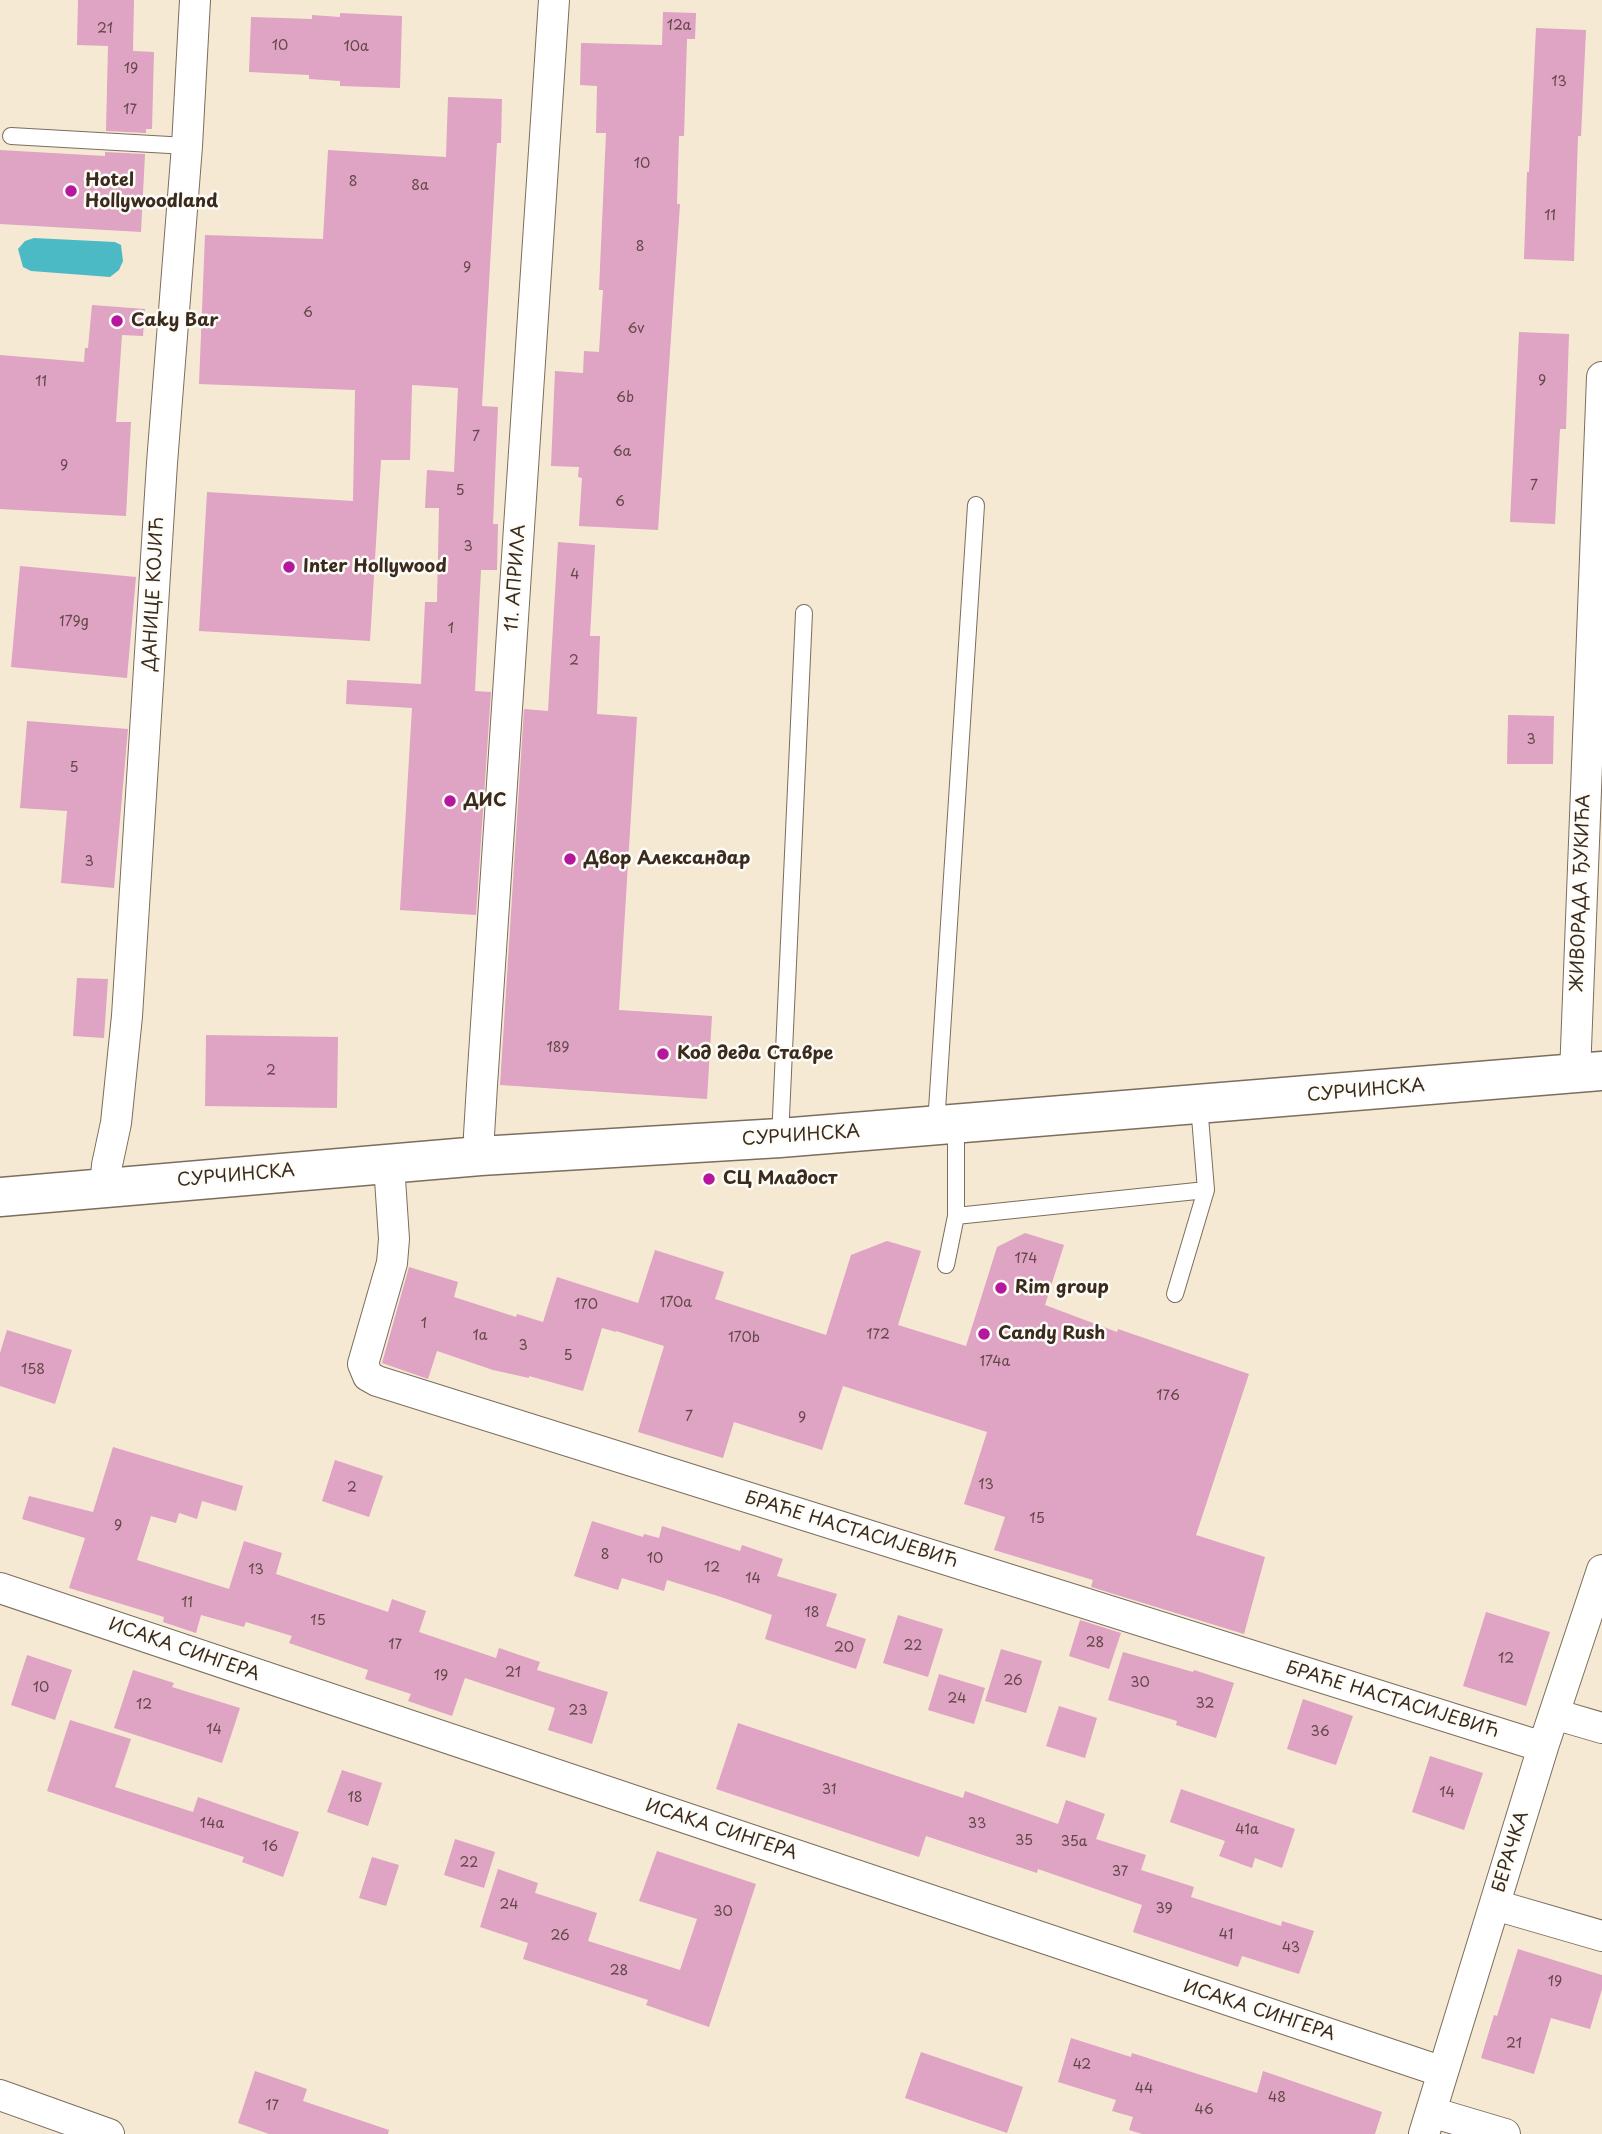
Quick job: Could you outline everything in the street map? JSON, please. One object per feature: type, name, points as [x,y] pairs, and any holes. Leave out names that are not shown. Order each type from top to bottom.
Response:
[{"type":"main road","name":"СУРЧИНСКА","points":[[0,1197],[480,1156],[780,1138],[1588,1073]]},
{"type":"street","name":"ДАНИЦЕ КОЈИЋ","points":[[105,1188],[116,1123],[127,1016],[195,0]]},
{"type":"street","name":"11. АПРИЛА","points":[[480,1156],[481,1098],[554,0]]},
{"type":"street","name":"ЖИВОРАДА ЂУКИЋА","points":[[1588,1073],[1602,377]]},
{"type":"street","name":"БРАЋЕ НАСТАСИЈЕВИЋ","points":[[389,1164],[394,1239],[392,1263],[363,1364],[366,1373],[377,1381],[1543,1747]]},
{"type":"street","name":"БЕРАЧКА","points":[[1427,2123],[1543,1747],[1602,1570]]},
{"type":"street","name":"ИСАКА СИНГЕРА","points":[[0,1588],[1443,2072]]},
{"type":"street","points":[[1554,1714],[1602,1728]]},
{"type":"street","points":[[1495,1905],[1602,1937]]},
{"type":"street","points":[[0,2095],[110,2134]]},
{"type":"street","points":[[1427,2123],[1505,2134]]},
{"type":"lane","points":[[11,136],[187,146]]},
{"type":"lane","points":[[946,1265],[956,1216],[946,1125],[976,505]]},
{"type":"lane","points":[[780,1138],[804,613]]},
{"type":"lane","points":[[1175,1294],[1206,1190],[1199,1105]]},
{"type":"lane","points":[[956,1216],[1206,1190]]},
{"type":"water","points":[[34,238],[115,242],[121,245],[123,261],[119,270],[110,277],[31,271],[23,267],[18,249],[25,241]]},
{"type":"building","points":[[78,0],[134,0],[133,51],[154,52],[152,129],[146,129],[146,133],[106,131],[108,46],[77,45]]},
{"type":"building","points":[[663,12],[696,13],[695,39],[687,39],[684,136],[679,136],[677,204],[680,204],[658,530],[579,526],[582,478],[578,477],[579,467],[551,466],[555,371],[583,373],[584,351],[599,352],[606,133],[596,133],[597,86],[580,85],[581,43],[662,45]]},
{"type":"building","points":[[340,13],[402,16],[400,88],[340,86],[340,81],[309,79],[309,75],[249,72],[251,17],[312,19],[312,15],[340,17]]},
{"type":"building","points":[[1536,28],[1586,30],[1581,136],[1578,136],[1574,261],[1524,259]]},
{"type":"building","points":[[448,97],[502,99],[501,143],[497,143],[482,406],[498,407],[493,524],[498,524],[497,570],[481,570],[475,691],[491,692],[476,915],[400,910],[412,708],[346,704],[347,680],[421,684],[425,602],[437,602],[439,508],[425,508],[427,470],[454,472],[458,388],[412,385],[410,460],[381,460],[370,641],[199,631],[207,492],[353,501],[355,390],[199,384],[205,235],[323,239],[328,150],[446,157]]},
{"type":"building","name":"Hotel Hollywoodland","points":[[0,150],[105,156],[105,152],[145,154],[141,232],[0,224]]},
{"type":"building","points":[[92,305],[145,309],[143,336],[122,335],[116,422],[131,422],[126,516],[0,509],[0,355],[84,362]]},
{"type":"building","points":[[1519,332],[1569,334],[1566,429],[1560,429],[1555,524],[1510,522]]},
{"type":"building","points":[[558,542],[595,545],[590,636],[600,636],[597,714],[637,717],[619,1010],[712,1016],[707,1099],[500,1085],[524,709],[548,711]]},
{"type":"building","points":[[20,566],[136,577],[127,678],[11,667]]},
{"type":"building","points":[[1508,715],[1554,716],[1553,764],[1507,764]]},
{"type":"building","points":[[27,721],[128,729],[114,888],[61,883],[67,811],[20,808]]},
{"type":"building","points":[[77,978],[108,979],[104,1038],[73,1036]]},
{"type":"building","points":[[206,1035],[338,1037],[337,1108],[205,1106]]},
{"type":"building","points":[[1025,1233],[1064,1245],[1045,1305],[1117,1332],[1118,1329],[1249,1374],[1196,1535],[1265,1557],[1244,1634],[1091,1587],[1093,1580],[994,1550],[1005,1517],[964,1504],[987,1432],[843,1386],[822,1450],[734,1422],[723,1458],[638,1432],[664,1346],[616,1331],[602,1328],[583,1391],[529,1376],[493,1370],[437,1351],[428,1379],[382,1363],[409,1267],[458,1282],[454,1297],[516,1317],[517,1314],[543,1322],[557,1277],[638,1303],[655,1250],[724,1272],[715,1299],[826,1335],[851,1255],[887,1241],[921,1251],[898,1325],[966,1346],[997,1247]]},
{"type":"building","points":[[7,1330],[72,1350],[55,1404],[0,1386],[0,1353]]},
{"type":"building","points":[[113,1447],[243,1486],[236,1511],[202,1501],[197,1519],[179,1513],[176,1523],[151,1516],[137,1560],[229,1589],[244,1541],[282,1553],[276,1574],[388,1612],[392,1599],[426,1611],[419,1632],[496,1658],[499,1648],[540,1662],[537,1670],[608,1692],[592,1744],[548,1730],[555,1708],[465,1678],[452,1716],[408,1701],[411,1694],[365,1679],[368,1670],[289,1643],[292,1636],[246,1622],[244,1627],[201,1615],[196,1633],[163,1622],[164,1617],[69,1588],[85,1538],[22,1519],[29,1496],[93,1512]]},
{"type":"building","points":[[335,1460],[383,1476],[369,1517],[322,1501]]},
{"type":"building","points":[[592,1521],[643,1537],[644,1534],[659,1538],[662,1526],[740,1551],[742,1545],[783,1559],[777,1576],[837,1594],[826,1626],[866,1639],[856,1669],[765,1639],[772,1615],[724,1598],[667,1580],[664,1591],[622,1578],[618,1590],[574,1576]]},
{"type":"building","points":[[1486,1612],[1550,1632],[1526,1706],[1463,1686]]},
{"type":"building","points":[[898,1615],[943,1629],[928,1677],[883,1663]]},
{"type":"building","points":[[1080,1620],[1121,1633],[1109,1669],[1069,1656]]},
{"type":"building","points":[[1001,1649],[1042,1661],[1026,1713],[985,1701]]},
{"type":"building","points":[[1123,1652],[1234,1683],[1216,1738],[1176,1725],[1177,1721],[1108,1700]]},
{"type":"building","points":[[27,1655],[72,1670],[55,1720],[11,1705]]},
{"type":"building","points":[[133,1670],[174,1683],[172,1687],[240,1708],[222,1763],[114,1728]]},
{"type":"building","points":[[939,1674],[985,1688],[974,1724],[928,1710]]},
{"type":"building","points":[[1303,1699],[1353,1716],[1336,1765],[1287,1749]]},
{"type":"building","points":[[1059,1706],[1097,1718],[1085,1758],[1046,1746]]},
{"type":"building","points":[[70,1720],[131,1739],[115,1787],[193,1812],[198,1797],[299,1832],[283,1877],[242,1862],[244,1857],[47,1791]]},
{"type":"building","points":[[738,1723],[963,1798],[965,1791],[1058,1824],[1066,1800],[1105,1814],[1096,1839],[1146,1855],[1141,1870],[1194,1887],[1191,1897],[1281,1926],[1282,1921],[1314,1931],[1299,1974],[1242,1956],[1238,1967],[1133,1932],[1142,1905],[1038,1869],[1037,1873],[926,1836],[919,1857],[716,1789]]},
{"type":"building","points":[[1430,1756],[1483,1773],[1464,1830],[1412,1812]]},
{"type":"building","points":[[342,1770],[382,1783],[368,1826],[327,1812]]},
{"type":"building","points":[[1181,1789],[1295,1829],[1282,1868],[1255,1858],[1252,1868],[1219,1856],[1225,1841],[1170,1822]]},
{"type":"building","points":[[455,1839],[495,1852],[484,1888],[444,1875]]},
{"type":"building","points":[[657,1851],[756,1884],[709,2027],[646,2005],[648,2000],[523,1959],[528,1943],[480,1927],[498,1869],[538,1883],[535,1893],[597,1913],[588,1941],[680,1970],[697,1919],[639,1901]]},
{"type":"building","points":[[372,1857],[399,1865],[386,1906],[359,1898]]},
{"type":"building","points":[[1518,1949],[1602,1975],[1602,1989],[1590,2029],[1551,2018],[1534,2074],[1481,2058]]},
{"type":"building","points":[[1071,2038],[1131,2057],[1132,2053],[1257,2093],[1263,2071],[1382,2112],[1375,2134],[1142,2134],[1129,2130],[1133,2117],[1112,2111],[1116,2100],[1058,2082]]},
{"type":"building","points":[[921,2052],[1023,2087],[1007,2133],[905,2098]]},
{"type":"building","points":[[255,2071],[307,2089],[303,2101],[389,2130],[388,2134],[269,2134],[238,2123]]},
{"type":"place","name":"Hotel Hollywoodland","points":[[71,191]]},
{"type":"place","name":"Caky Bar","points":[[117,321]]},
{"type":"place","name":"Inter Hollywood","points":[[289,567]]},
{"type":"place","name":"ДИС","points":[[450,801]]},
{"type":"place","name":"Двор Александар","points":[[570,859]]},
{"type":"place","name":"Код деда Ставре","points":[[663,1054]]},
{"type":"place","name":"СЦ Младост","points":[[709,1179]]},
{"type":"place","name":"Rim group","points":[[1001,1288]]},
{"type":"place","name":"Candy Rush","points":[[984,1334]]}]
